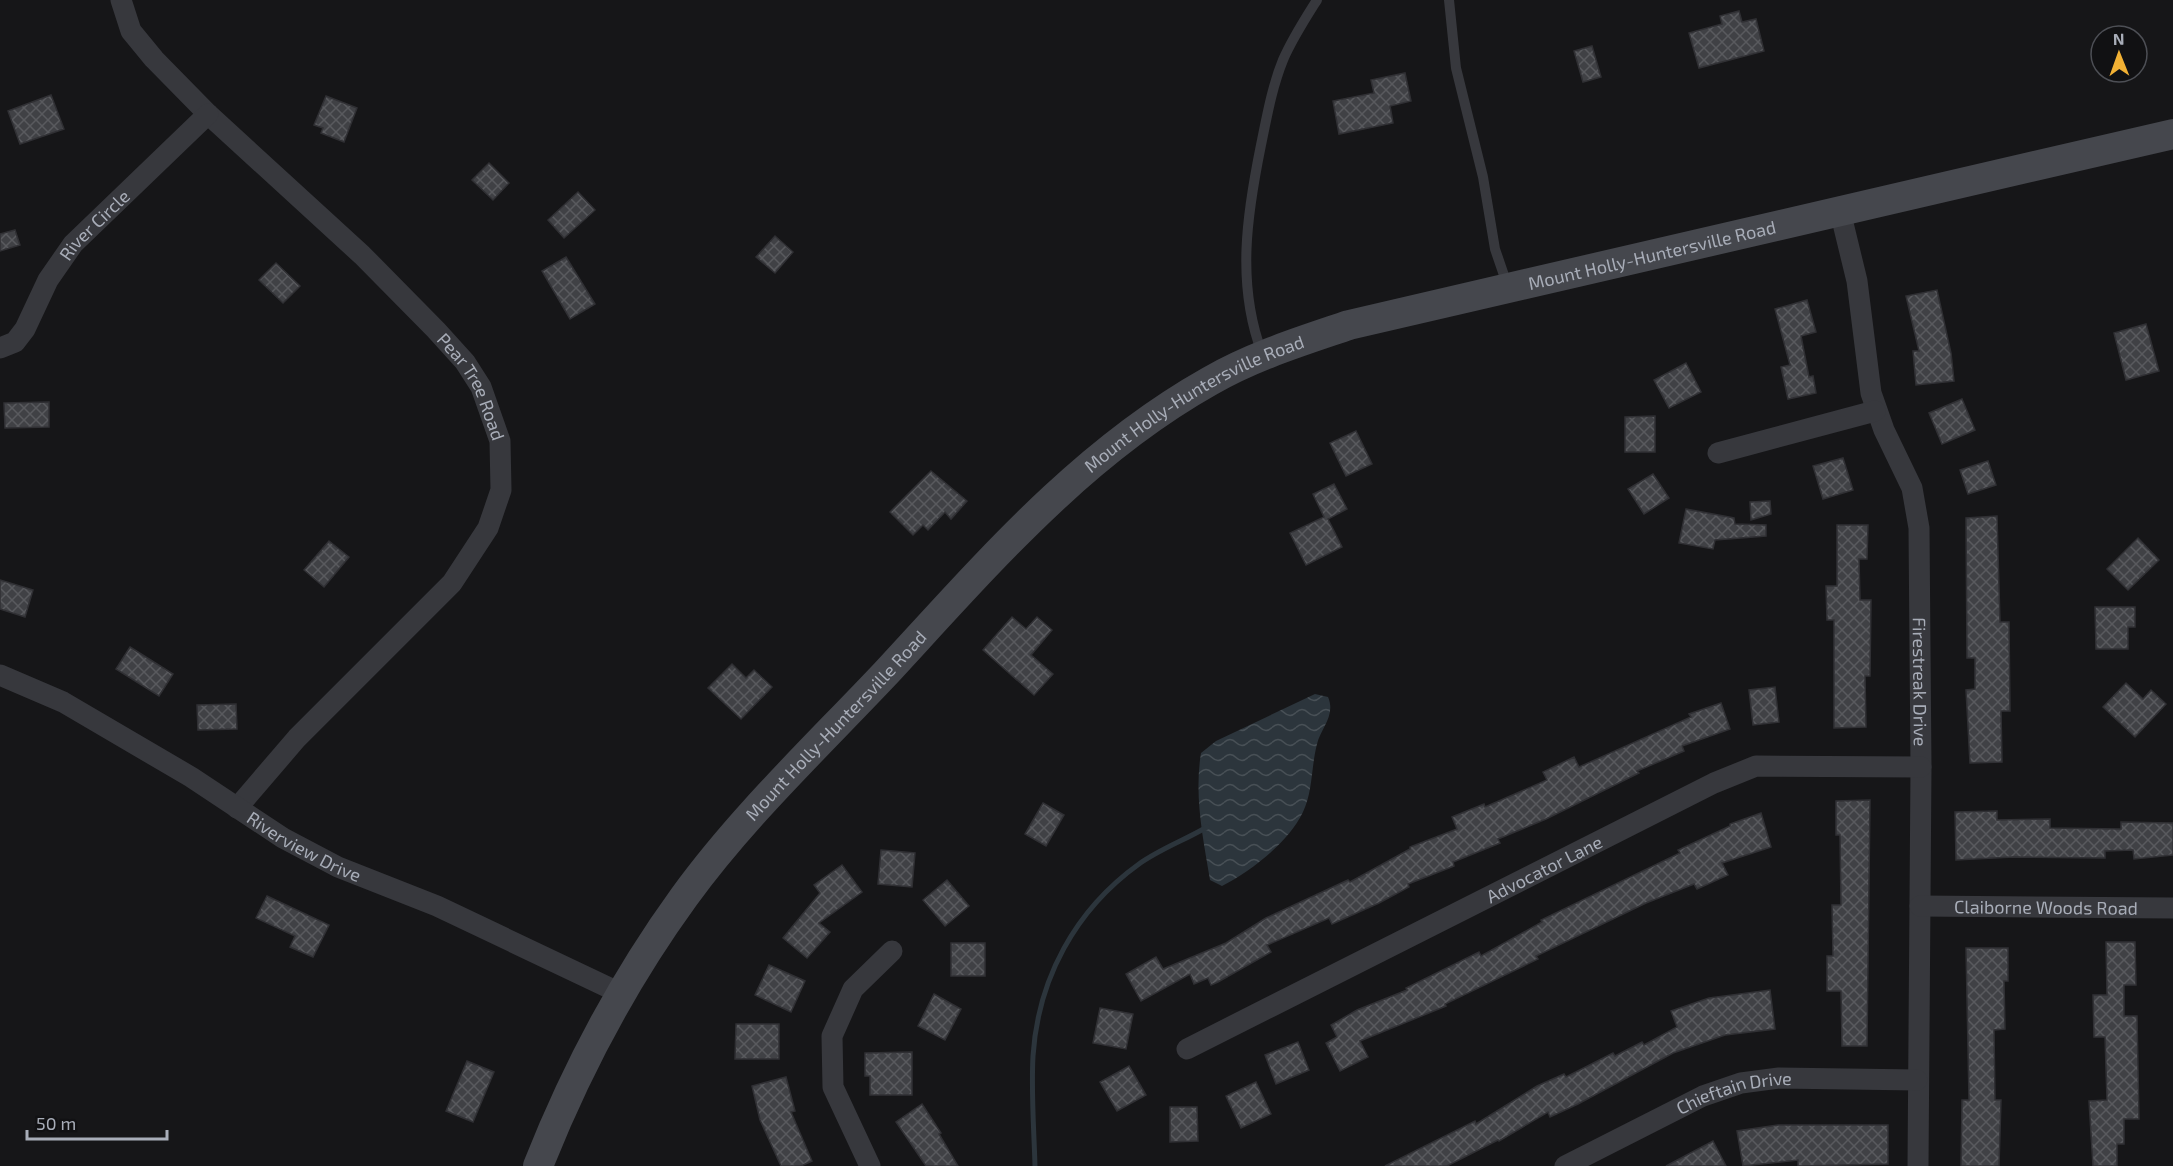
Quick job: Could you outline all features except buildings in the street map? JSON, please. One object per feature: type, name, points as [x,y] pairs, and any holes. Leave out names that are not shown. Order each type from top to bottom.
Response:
[{"type":"main road","name":"Mount Holly-Huntersville Road","points":[[538,1166],[568,1095],[620,993],[685,895],[723,849],[1022,527],[1067,483],[1144,422],[1211,380],[1263,356],[1349,325],[2173,134]]},
{"type":"street","name":"Pear Tree Road","points":[[121,0],[131,31],[154,59],[208,114],[362,255],[465,362],[481,387],[496,422],[502,474],[495,513],[470,560],[452,583],[297,738],[237,808]]},
{"type":"street","name":"River Circle","points":[[0,348],[15,342],[25,329],[48,280],[73,244],[208,114]]},
{"type":"street","name":"Firestreak Drive","points":[[1840,211],[1857,281],[1868,374],[1875,411],[1912,488],[1917,506],[1921,603],[1917,1166]]},
{"type":"street","points":[[1718,453],[1875,411]]},
{"type":"street","name":"Riverview Drive","points":[[0,675],[73,708],[283,838],[338,867],[437,906],[620,993]]},
{"type":"street","name":"Advocator Lane","points":[[1187,1049],[1714,783],[1755,766],[1921,767]]},
{"type":"street","name":"Claiborne Woods Road","points":[[1920,906],[2173,908]]},
{"type":"street","points":[[870,1166],[833,1087],[832,1036],[853,989],[892,951]]},
{"type":"street","name":"Chieftain Drive","points":[[1565,1166],[1593,1160],[1703,1096],[1742,1083],[1779,1078],[1917,1080]]},
{"type":"lane","points":[[1263,356],[1253,328],[1246,283],[1245,249],[1254,182],[1270,101],[1283,60],[1317,0]]},
{"type":"lane","points":[[1449,0],[1456,68],[1483,177],[1495,249],[1508,287]]},
{"type":"water","points":[[1315,694],[1328,697],[1330,710],[1317,744],[1309,796],[1303,812],[1288,835],[1256,864],[1222,886],[1210,880],[1199,801],[1201,753],[1216,741]]},
{"type":"waterway","points":[[1035,1166],[1032,1084],[1036,1028],[1052,974],[1064,948],[1096,903],[1116,882],[1147,859],[1207,827]]}]
